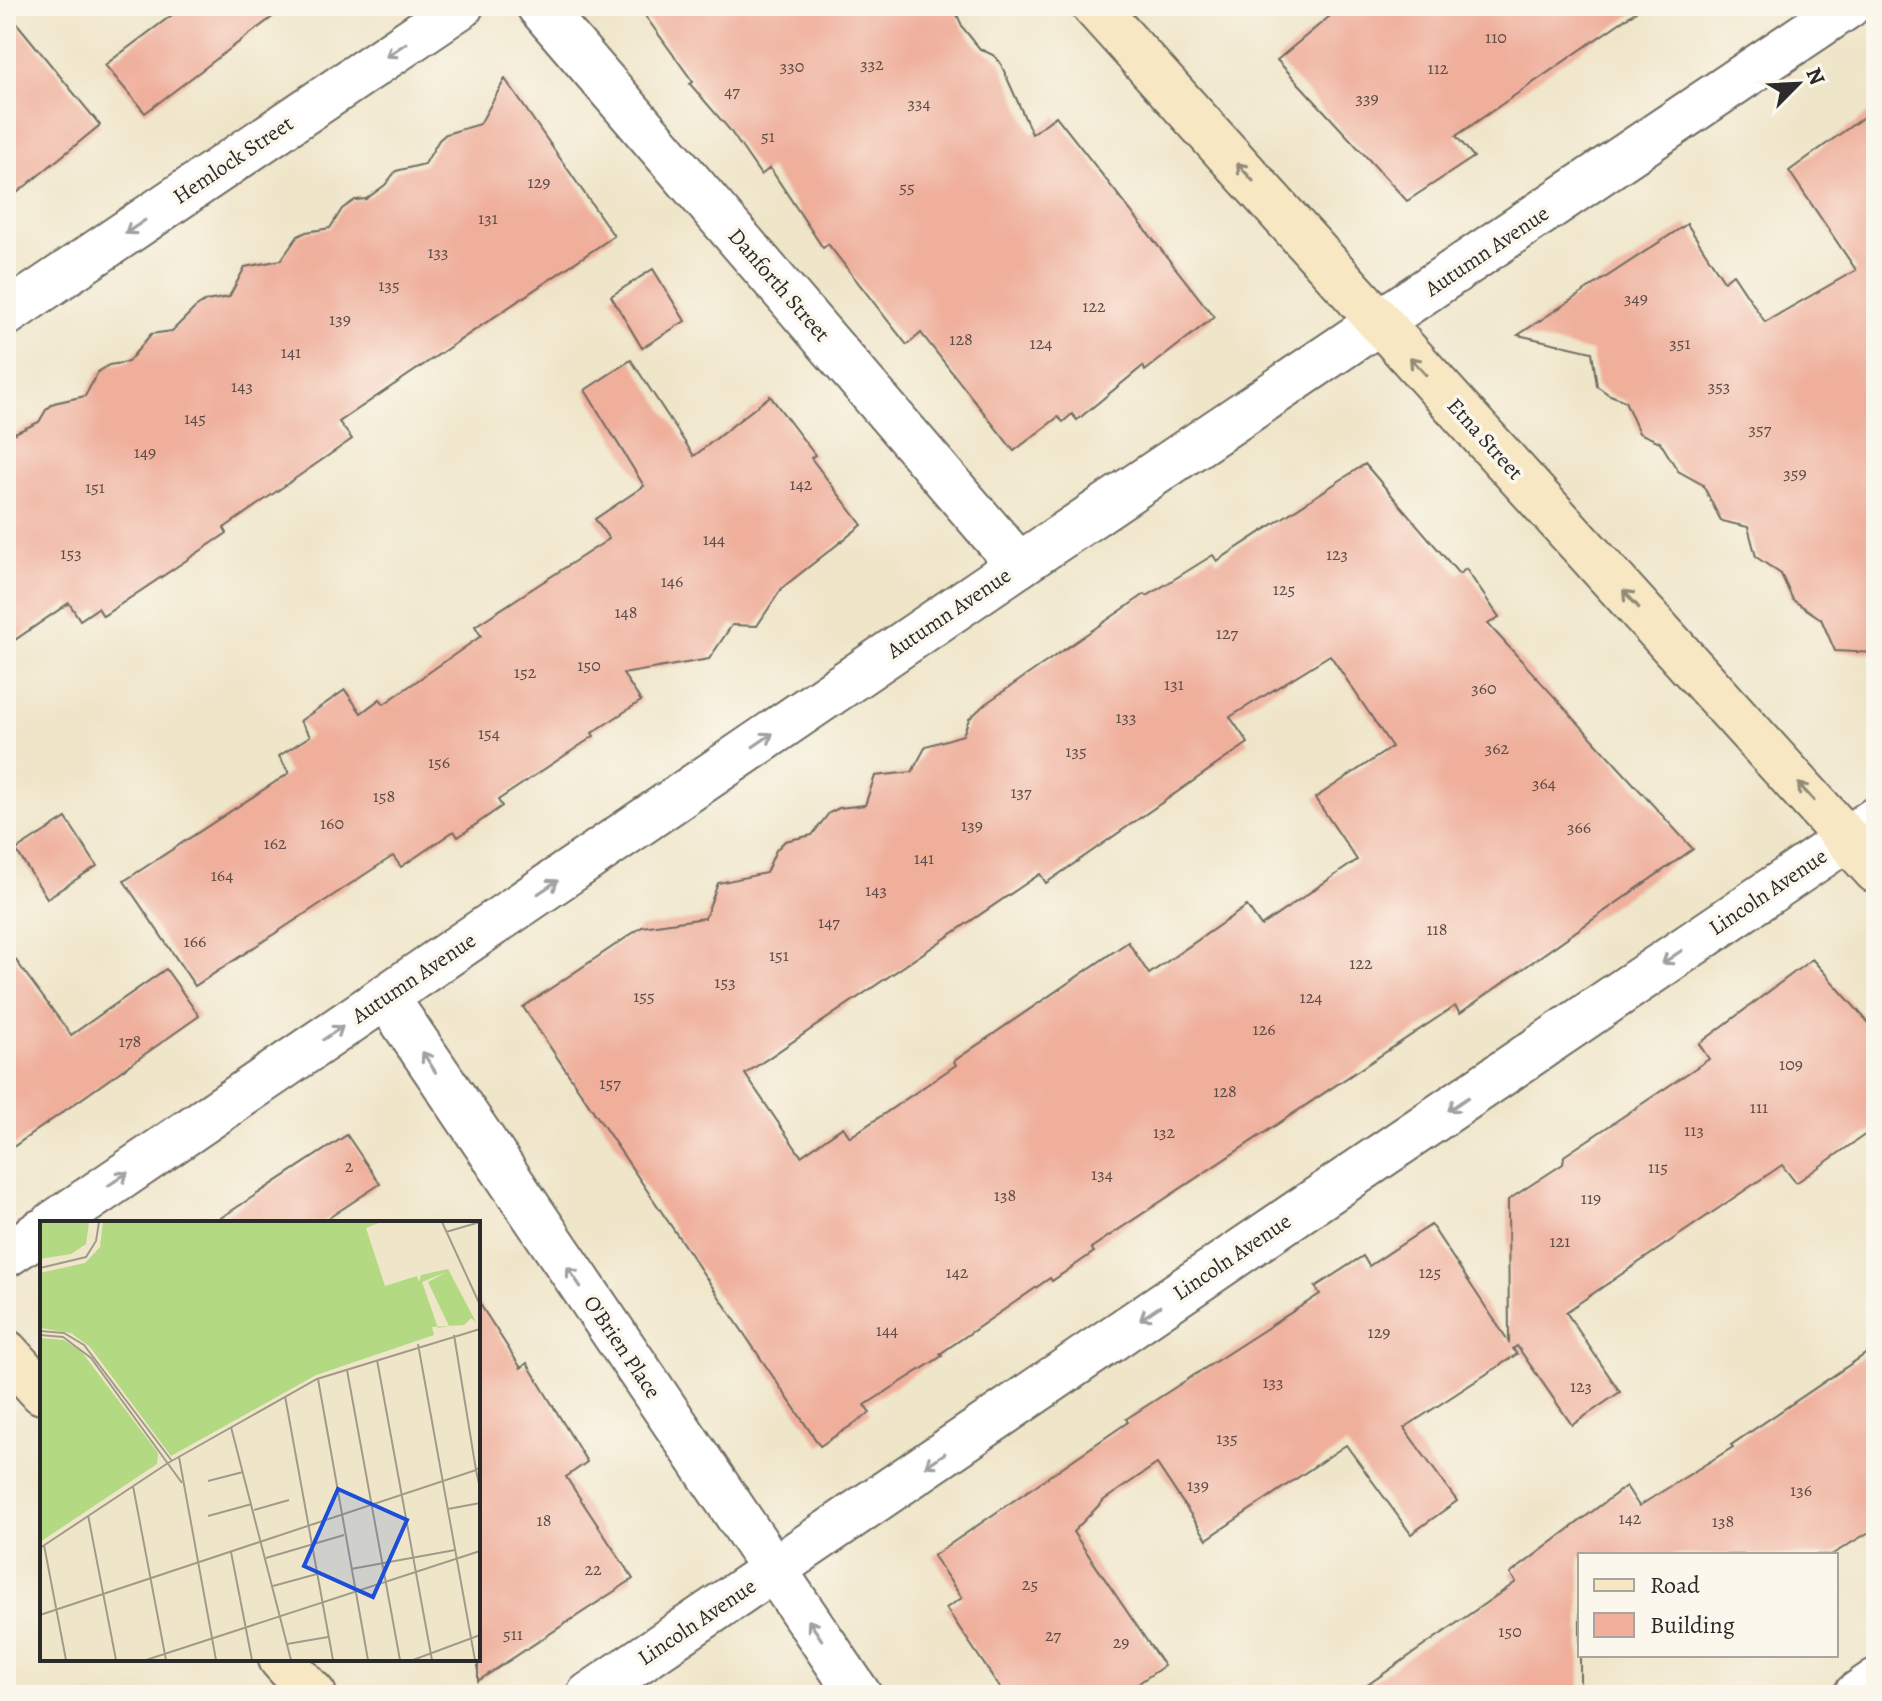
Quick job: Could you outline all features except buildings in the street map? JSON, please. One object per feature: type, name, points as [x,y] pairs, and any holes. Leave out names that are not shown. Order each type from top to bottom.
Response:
[{"type":"main road","name":"Etna Street","points":[[1094,6],[1380,323],[1862,829],[1876,871]]},
{"type":"main road","points":[[6,1352],[40,1390]]},
{"type":"main road","points":[[283,1661],[314,1695]]},
{"type":"street","name":"Hemlock Street","points":[[6,314],[461,6]]},
{"type":"street","name":"Danforth Street","points":[[539,6],[1019,565]]},
{"type":"street","name":"Autumn Avenue","points":[[57,1221],[1019,565],[1848,6]]},
{"type":"street","name":"Lincoln Avenue","points":[[589,1695],[1862,829]]},
{"type":"street","name":"O'Brien Place","points":[[386,997],[859,1695]]},
{"type":"street","points":[[6,1255],[40,1232]]},
{"type":"street","points":[[1856,1695],[1876,1681]]}]
